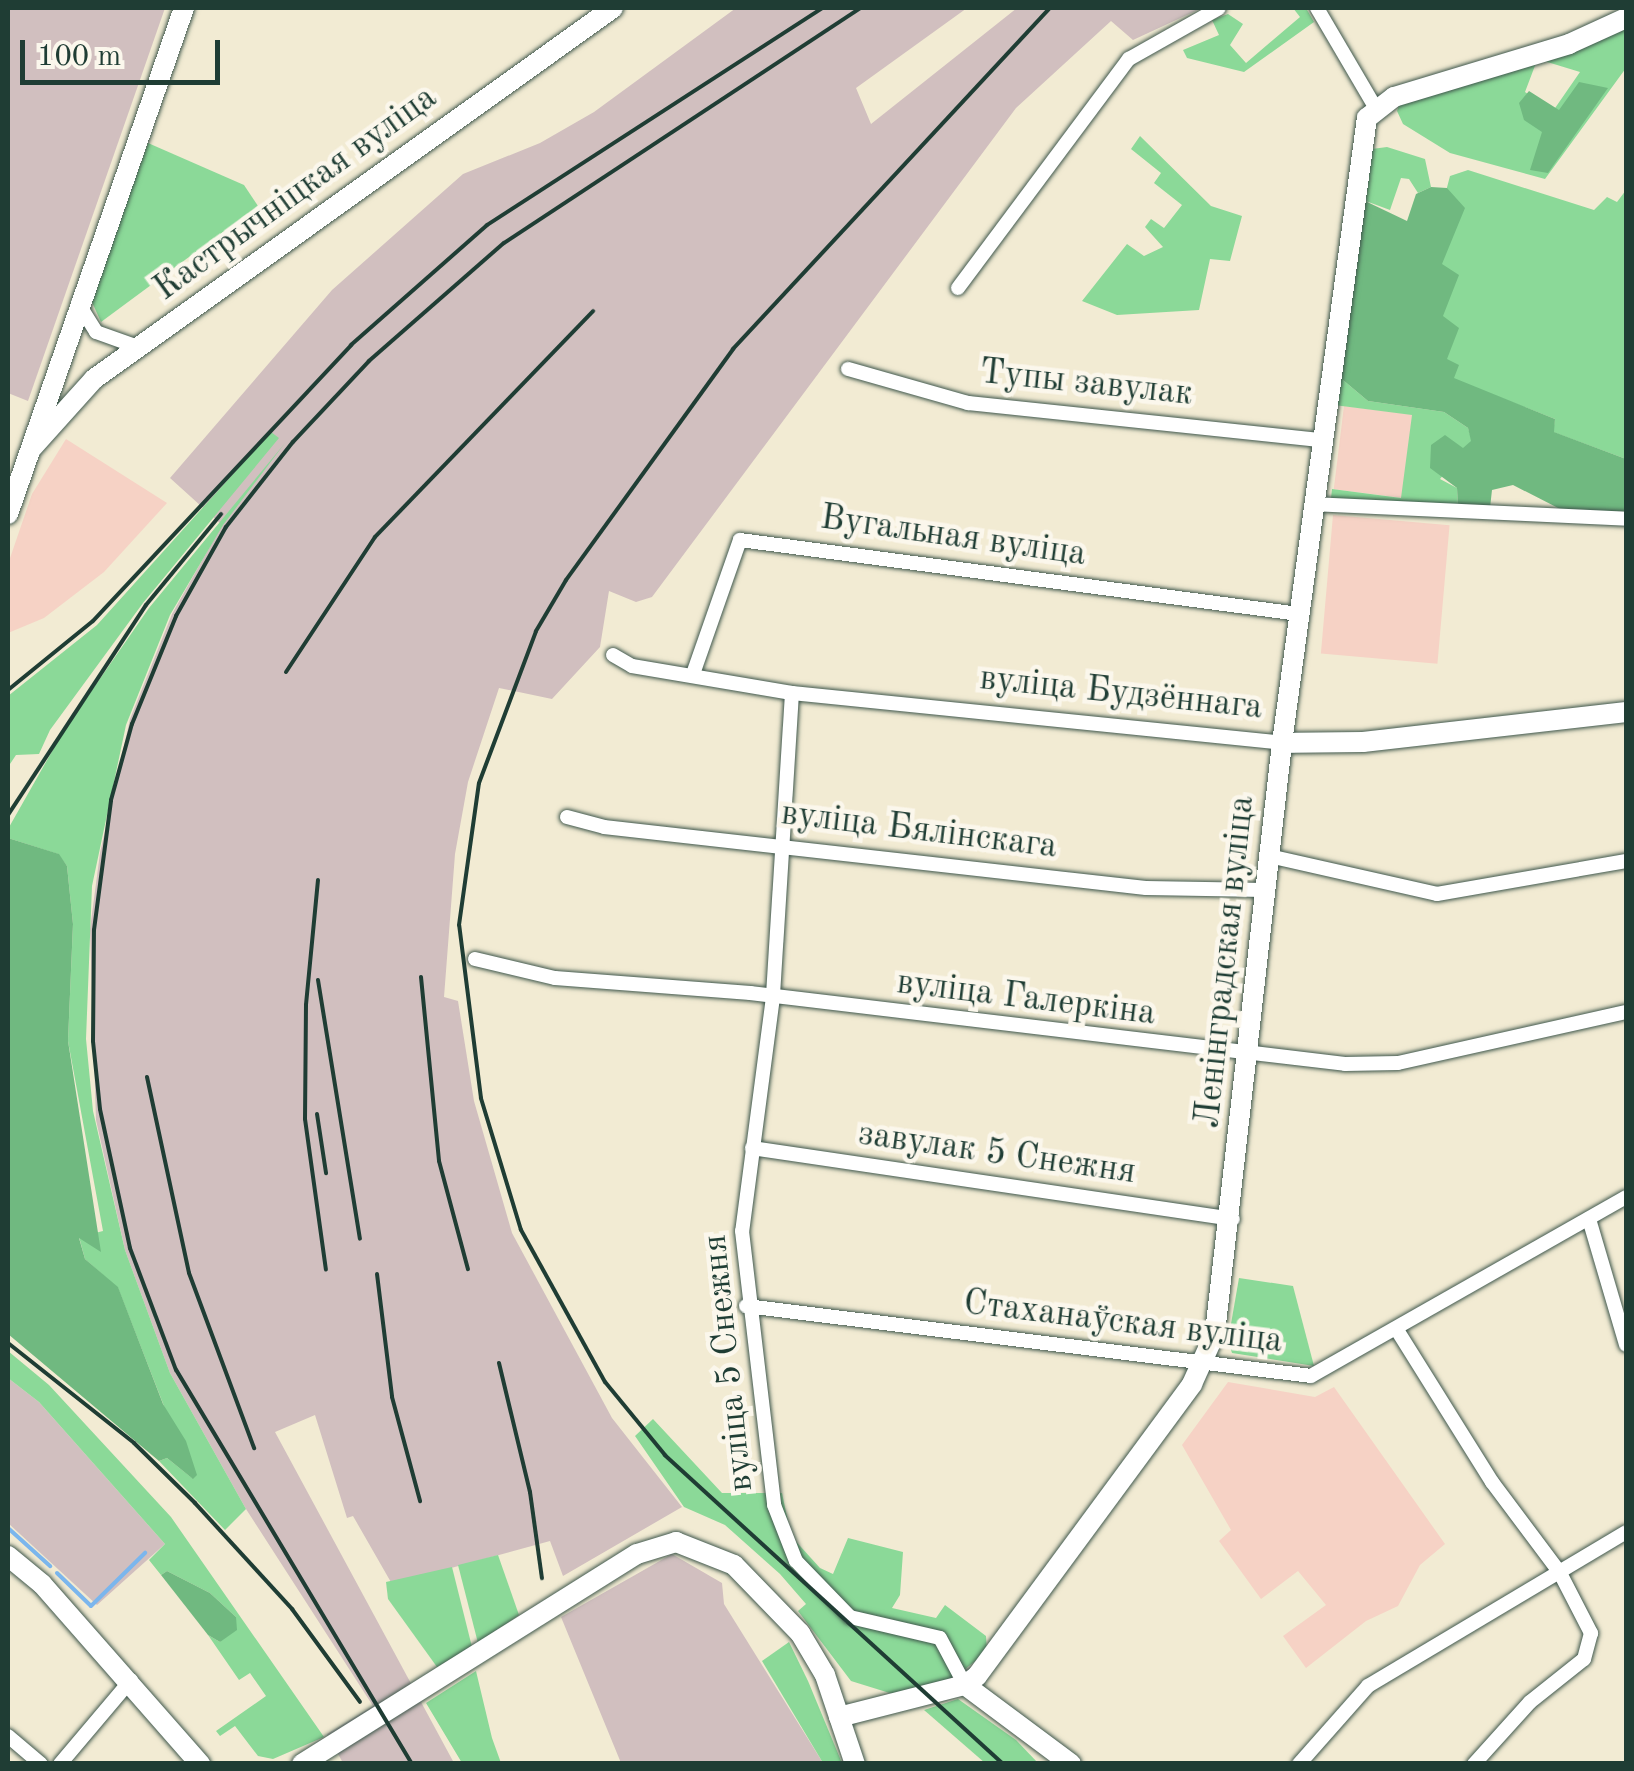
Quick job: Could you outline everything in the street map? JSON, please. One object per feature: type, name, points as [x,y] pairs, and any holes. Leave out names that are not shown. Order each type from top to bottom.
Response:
[{"type":"street","points":[[8,514],[78,303],[184,8]]},
{"type":"street","name":"Кастрычніцкая вуліца","points":[[30,448],[60,409],[138,347],[613,8]]},
{"type":"street","points":[[958,288],[1129,59],[1218,8]]},
{"type":"street","points":[[1318,8],[1375,107],[1568,44],[1626,18]]},
{"type":"street","name":"Ленінградская вуліца","points":[[965,1685],[1020,1623],[1204,1362],[1222,1300],[1282,743],[1362,133],[1375,107]]},
{"type":"street","points":[[78,303],[96,332],[138,347]]},
{"type":"street","name":"Тупы завулак","points":[[848,369],[968,402],[1322,440]]},
{"type":"street","points":[[1313,504],[1626,519]]},
{"type":"street","name":"Вугальная вуліца","points":[[692,674],[740,540],[1299,614]]},
{"type":"street","name":"вуліца Будзённага","points":[[614,654],[632,666],[792,693],[1282,743],[1363,742],[1626,712]]},
{"type":"street","name":"вуліца 5 Снежня","points":[[792,693],[773,997],[742,1231],[746,1306],[774,1505],[796,1562],[850,1616],[940,1638],[965,1685]]},
{"type":"street","name":"вуліца Бялінскага","points":[[567,817],[1146,888],[1265,890]]},
{"type":"street","points":[[1269,856],[1437,894],[1626,861]]},
{"type":"street","name":"вуліца Галеркіна","points":[[475,958],[555,978],[773,997],[1248,1055],[1398,1063],[1626,1012]]},
{"type":"street","name":"завулак 5 Снежня","points":[[752,1148],[1233,1219]]},
{"type":"street","name":"Стаханаўская вуліца","points":[[746,1306],[1311,1376],[1626,1197]]},
{"type":"street","points":[[1589,1219],[1626,1345]]},
{"type":"street","points":[[1396,1330],[1492,1482],[1560,1573],[1590,1632],[1590,1648],[1474,1764]]},
{"type":"street","points":[[1299,1764],[1368,1686],[1626,1532]]},
{"type":"street","points":[[302,1764],[637,1554],[676,1542],[717,1554],[768,1597],[825,1675],[855,1764]]},
{"type":"street","points":[[8,1556],[131,1680],[197,1762]]},
{"type":"street","points":[[60,1764],[131,1680]]},
{"type":"street","points":[[839,1717],[965,1685],[1071,1764]]},
{"type":"street","points":[[8,1736],[42,1764]]},
{"type":"shaded area","points":[[8,8],[165,8],[28,401],[8,393]]},
{"type":"shaded area","points":[[736,8],[967,8],[856,88],[871,124],[1017,8],[1202,8],[1133,40],[1111,21],[1016,108],[652,597],[636,602],[609,591],[600,647],[552,699],[499,688],[468,782],[455,854],[444,997],[458,1001],[474,1101],[512,1233],[612,1418],[682,1507],[563,1576],[550,1541],[392,1584],[353,1516],[347,1518],[315,1415],[275,1432],[454,1763],[343,1763],[327,1734],[373,1706],[246,1509],[170,1373],[125,1250],[96,1120],[90,929],[100,853],[130,719],[172,614],[222,525],[170,478],[332,290],[463,174],[540,143],[594,112]]},
{"type":"shaded area","points":[[1344,406],[1412,414],[1402,498],[1334,489]]},
{"type":"shaded area","points":[[66,439],[167,503],[104,572],[44,618],[8,633],[8,564],[32,494]]},
{"type":"shaded area","points":[[1333,515],[1450,525],[1437,664],[1321,653]]},
{"type":"shaded area","points":[[8,1378],[39,1402],[165,1544],[97,1605],[8,1523]]},
{"type":"shaded area","points":[[1228,1382],[1315,1397],[1334,1387],[1445,1544],[1420,1565],[1398,1606],[1366,1621],[1306,1668],[1283,1636],[1326,1605],[1298,1571],[1261,1599],[1219,1541],[1231,1530],[1182,1445]]},
{"type":"shaded area","points":[[672,1554],[722,1583],[724,1604],[823,1763],[621,1763],[561,1617]]},
{"type":"green space","points":[[1293,8],[1306,8],[1314,22],[1244,72],[1187,58],[1183,50],[1219,35],[1212,20],[1228,14],[1243,24],[1230,45],[1246,63],[1300,17]]},
{"type":"green space","points":[[1626,28],[1626,68],[1545,179],[1450,153],[1403,124],[1397,111],[1400,103],[1536,63],[1525,92],[1553,111],[1580,72],[1544,61]]},
{"type":"green space","points":[[1579,82],[1608,88],[1548,173],[1530,170],[1542,132],[1524,120],[1519,103],[1529,91],[1559,110]]},
{"type":"green space","points":[[1140,136],[1211,206],[1242,216],[1230,261],[1210,259],[1199,310],[1117,315],[1082,301],[1127,244],[1144,256],[1163,247],[1145,227],[1151,219],[1164,228],[1182,205],[1154,183],[1161,173],[1131,149]]},
{"type":"green space","points":[[148,143],[244,185],[258,206],[101,322],[91,300]]},
{"type":"green space","points":[[1387,147],[1425,159],[1431,187],[1418,193],[1409,179],[1401,178],[1390,210],[1363,200],[1372,149]]},
{"type":"green space","points":[[1468,170],[1594,210],[1607,197],[1617,202],[1626,190],[1626,459],[1553,432],[1555,419],[1402,359],[1450,176]]},
{"type":"green space","points":[[1431,187],[1447,188],[1465,208],[1442,264],[1459,275],[1443,316],[1459,328],[1447,359],[1459,365],[1454,378],[1555,419],[1554,432],[1626,459],[1626,512],[1564,511],[1513,485],[1492,490],[1490,508],[1458,507],[1457,488],[1430,468],[1431,445],[1445,435],[1463,448],[1471,441],[1468,428],[1444,412],[1368,401],[1337,375],[1363,200],[1407,221],[1416,194]]},
{"type":"green space","points":[[1337,375],[1368,401],[1444,412],[1468,428],[1472,441],[1440,479],[1457,488],[1458,507],[1331,498],[1332,489],[1401,498],[1412,415],[1334,405]]},
{"type":"green space","points":[[271,432],[279,438],[143,603],[50,730],[39,754],[16,755],[8,767],[8,696],[97,625]]},
{"type":"green space","points":[[285,443],[223,525],[170,615],[126,725],[92,886],[86,1039],[93,1111],[125,1250],[170,1373],[246,1509],[225,1530],[159,1461],[167,1458],[192,1478],[118,1288],[85,1259],[79,1237],[103,1231],[68,1041],[73,924],[67,866],[58,854],[8,838],[8,829],[63,732],[149,608]]},
{"type":"green space","points":[[8,838],[59,854],[67,866],[73,924],[68,1041],[101,1252],[79,1238],[85,1259],[118,1287],[163,1404],[186,1441],[197,1475],[193,1479],[167,1458],[159,1461],[8,1334]]},
{"type":"green space","points":[[1239,1278],[1293,1286],[1314,1366],[1232,1353],[1228,1341]]},
{"type":"green space","points":[[8,1351],[49,1385],[171,1517],[324,1737],[273,1759],[258,1756],[235,1726],[220,1736],[216,1731],[266,1696],[250,1673],[239,1680],[208,1635],[220,1642],[236,1617],[210,1593],[167,1571],[161,1575],[149,1560],[165,1544],[39,1402],[8,1378]]},
{"type":"green space","points":[[653,1419],[722,1493],[782,1493],[791,1536],[820,1568],[833,1574],[848,1538],[903,1552],[900,1595],[892,1608],[936,1618],[945,1605],[986,1636],[987,1652],[951,1680],[896,1695],[851,1681],[798,1611],[806,1604],[780,1574],[725,1525],[684,1507],[635,1436]]},
{"type":"green space","points":[[498,1555],[519,1615],[478,1643],[458,1565]]},
{"type":"green space","points":[[452,1567],[472,1647],[437,1667],[388,1599],[386,1582]]},
{"type":"green space","points":[[167,1571],[210,1593],[236,1617],[237,1630],[220,1642],[208,1635],[161,1575]]},
{"type":"green space","points":[[789,1642],[842,1763],[823,1763],[762,1661]]},
{"type":"green space","points":[[476,1671],[501,1763],[462,1763],[426,1703]]},
{"type":"green space","points":[[958,1699],[1016,1740],[1038,1763],[985,1763],[924,1710]]},
{"type":"waterway","points":[[8,1528],[50,1566]]},
{"type":"waterway","points":[[57,1573],[91,1606],[145,1553]]},
{"type":"railway","points":[[8,690],[93,621],[351,345],[487,225],[823,8]]},
{"type":"railway","points":[[412,1764],[176,1370],[130,1248],[100,1109],[93,1041],[94,930],[111,800],[132,724],[176,616],[226,527],[293,442],[369,361],[504,243],[861,8]]},
{"type":"railway","points":[[1003,1764],[665,1455],[605,1382],[521,1230],[481,1098],[459,925],[479,783],[536,631],[566,580],[733,349],[1050,8]]},
{"type":"railway","points":[[286,672],[375,537],[593,311]]},
{"type":"railway","points":[[8,815],[146,605],[221,514]]},
{"type":"railway","points":[[318,880],[306,1005],[305,1119],[326,1270]]},
{"type":"railway","points":[[421,977],[439,1161],[468,1269]]},
{"type":"railway","points":[[318,980],[360,1239]]},
{"type":"railway","points":[[147,1077],[189,1273],[254,1448]]},
{"type":"railway","points":[[317,1114],[326,1173]]},
{"type":"railway","points":[[377,1274],[392,1397],[420,1501]]},
{"type":"railway","points":[[8,1343],[134,1443],[195,1503],[292,1609],[360,1702]]},
{"type":"railway","points":[[499,1363],[530,1492],[542,1578]]}]
